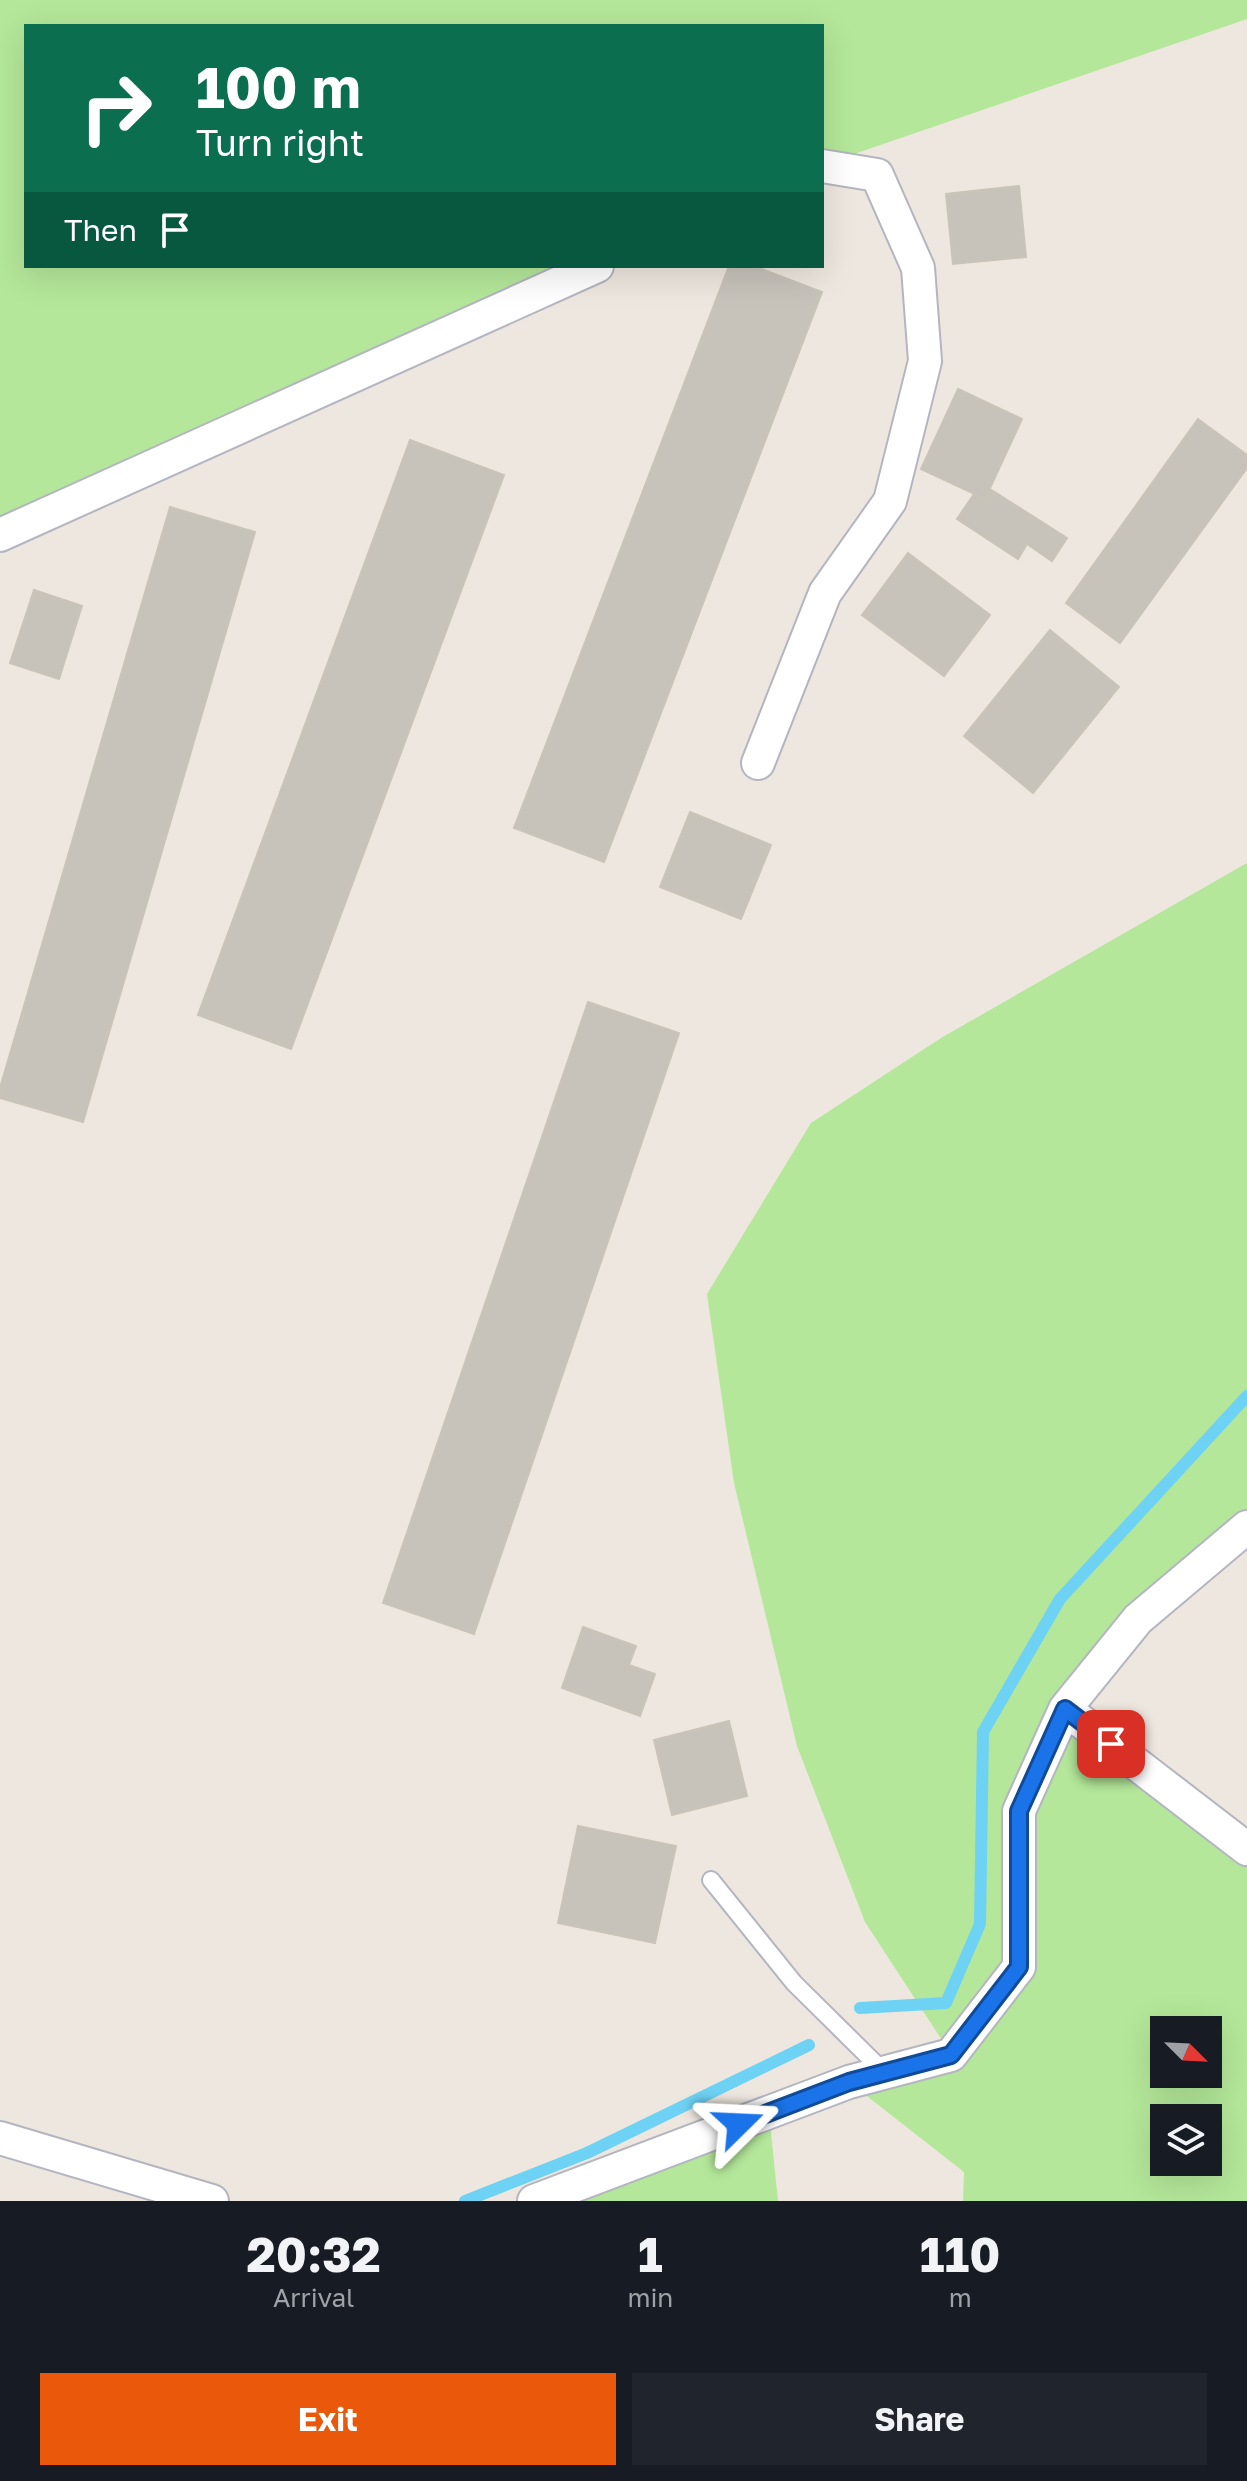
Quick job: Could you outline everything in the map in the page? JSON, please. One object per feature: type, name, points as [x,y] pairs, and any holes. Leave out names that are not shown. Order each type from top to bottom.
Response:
[{"type":"street","points":[[758,763],[825,593],[890,501],[925,361],[918,268],[877,175],[824,166]]},
{"type":"street","points":[[0,535],[593,268]]},
{"type":"street","points":[[534,2201],[849,2082],[951,2055],[1019,1967],[1019,1811],[1065,1709],[1138,1619],[1247,1527]]},
{"type":"street","points":[[1065,1709],[1247,1849]]},
{"type":"street","points":[[0,2138],[212,2201]]},
{"type":"lane","points":[[711,1880],[794,1983],[885,2073]]},
{"type":"green space","points":[[0,0],[1247,0],[1247,19],[824,164],[824,24],[24,24],[24,268],[593,268],[0,535]]},
{"type":"green space","points":[[1247,863],[1247,1527],[1066,1709],[1247,1849],[1247,2201],[963,2201],[964,2172],[849,2082],[951,2054],[865,1922],[797,1746],[734,1483],[707,1294],[811,1123],[941,1038]]},
{"type":"green space","points":[[769,2113],[778,2201],[534,2201]]},
{"type":"building","points":[[1019,186],[1026,257],[953,264],[946,194]]},
{"type":"building","points":[[728,268],[759,268],[822,292],[604,862],[514,828]]},
{"type":"building","points":[[958,389],[1022,419],[985,499],[921,469]]},
{"type":"building","points":[[1198,419],[1247,455],[1247,468],[1120,643],[1066,603]]},
{"type":"building","points":[[410,440],[504,475],[291,1049],[198,1015]]},
{"type":"building","points":[[990,489],[1067,538],[1052,561],[1027,544],[1018,559],[957,519],[974,494],[985,499]]},
{"type":"building","points":[[170,507],[255,532],[83,1122],[0,1098],[0,1088]]},
{"type":"building","points":[[908,553],[990,615],[944,676],[862,615]]},
{"type":"building","points":[[34,590],[82,606],[59,679],[10,663]]},
{"type":"building","points":[[1050,630],[1119,687],[1033,793],[964,736]]},
{"type":"building","points":[[690,812],[771,845],[741,919],[660,887]]},
{"type":"building","points":[[588,1002],[679,1033],[474,1634],[383,1603]]},
{"type":"building","points":[[583,1627],[636,1646],[629,1665],[655,1674],[640,1716],[562,1688]]},
{"type":"building","points":[[729,1721],[747,1796],[672,1815],[654,1740]]},
{"type":"building","points":[[578,1826],[676,1846],[655,1943],[558,1923]]},
{"type":"waterway","points":[[860,2008],[946,2003],[980,1924],[983,1732],[1060,1599],[1247,1396]]},
{"type":"waterway","points":[[465,2201],[587,2153],[809,2045]]},
{"type":"route","points":[[739,2124],[849,2082],[951,2055],[1019,1967],[1019,1811],[1065,1709],[1111,1744]]}]
